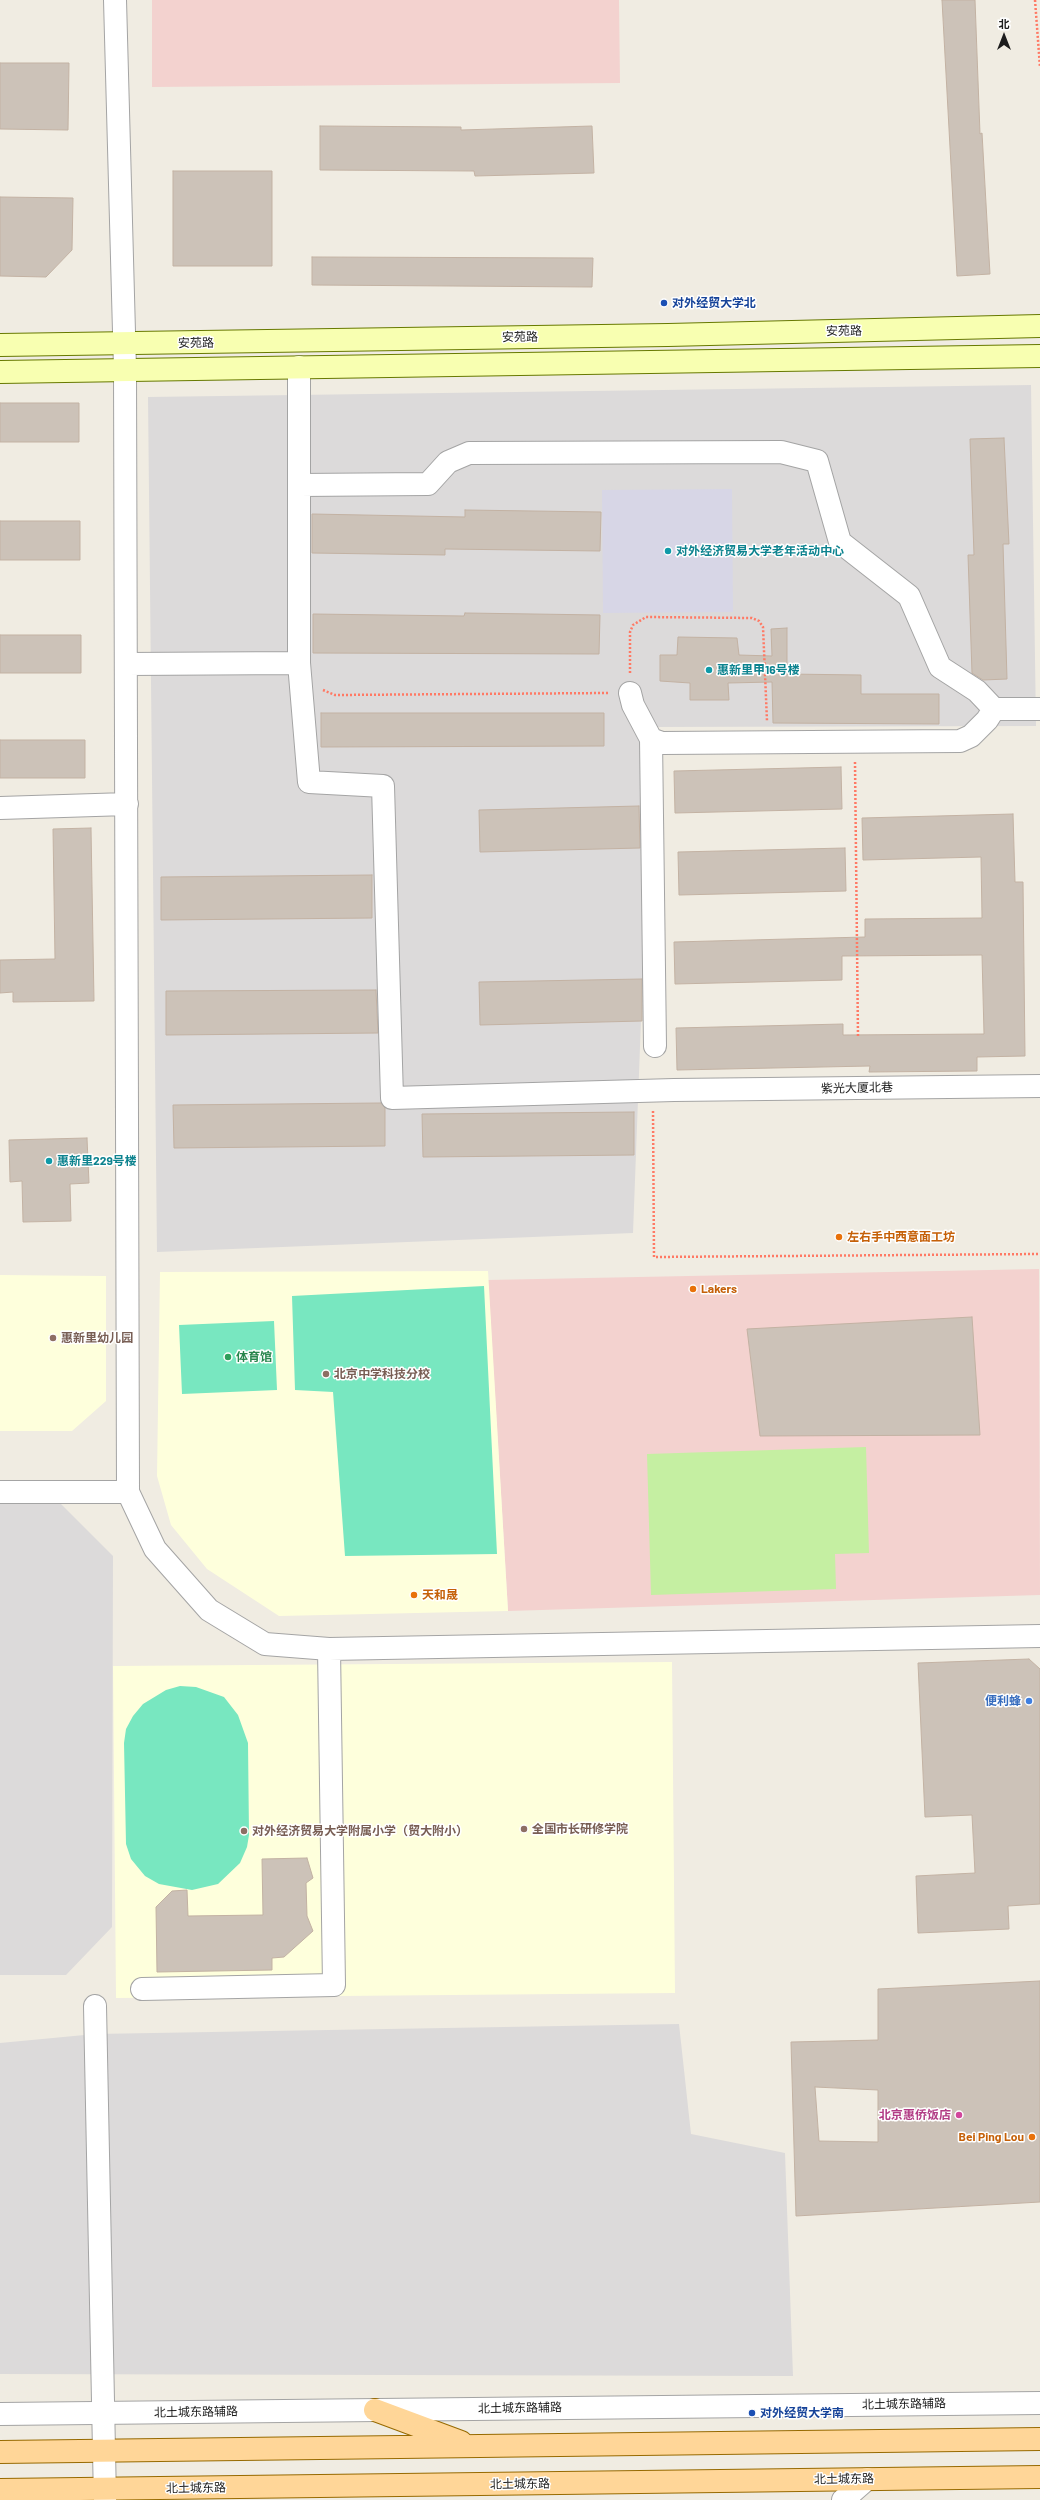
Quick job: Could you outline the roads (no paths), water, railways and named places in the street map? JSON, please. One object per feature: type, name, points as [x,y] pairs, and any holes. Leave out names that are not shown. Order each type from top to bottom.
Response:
[{"type":"main road","name":"安苑路","points":[[0,345],[125,344],[1040,326]]},
{"type":"main road","name":"安苑路","points":[[0,372],[1040,356]]},
{"type":"main road","points":[[375,2410],[473,2446]]},
{"type":"main road","points":[[0,2452],[104,2452],[1040,2439]]},
{"type":"main road","name":"北土城东路","points":[[0,2490],[105,2495],[867,2479],[1040,2477]]},
{"type":"street","points":[[115,0],[125,344],[128,1492],[155,1549],[209,1610],[264,1644],[329,1649],[1040,1636]]},
{"type":"street","points":[[126,664],[299,663],[298,367]]},
{"type":"street","points":[[298,485],[428,484],[448,462],[469,453],[781,452],[817,462],[840,542],[909,596],[940,667],[977,691],[994,709],[1040,709]]},
{"type":"street","name":"紫光大厦北巷","points":[[299,663],[309,782],[383,786],[392,1098],[664,1090],[1040,1086]]},
{"type":"street","points":[[630,693],[633,705],[651,738],[655,1046]]},
{"type":"street","points":[[651,738],[662,743],[960,741],[971,736],[987,720],[994,709]]},
{"type":"street","points":[[0,808],[127,804]]},
{"type":"street","points":[[0,1492],[128,1492]]},
{"type":"street","points":[[142,1988],[334,1985],[329,1649]]},
{"type":"street","points":[[95,2006],[105,2495]]},
{"type":"street","name":"北土城东路辅路","points":[[0,2414],[1040,2403]]},
{"type":"street","points":[[843,2500],[867,2479]]},
{"type":"place","name":"对外经贸大学北","points":[[664,303]]},
{"type":"place","name":"对外经济贸易大学老年活动中心","points":[[668,551]]},
{"type":"place","name":"惠新里甲16号楼","points":[[709,670]]},
{"type":"place","name":"惠新里229号楼","points":[[49,1161]]},
{"type":"place","name":"左右手中西意面工坊","points":[[839,1237]]},
{"type":"place","name":"Lakers","points":[[693,1289]]},
{"type":"place","name":"惠新里幼儿园","points":[[53,1338]]},
{"type":"place","name":"体育馆","points":[[228,1357]]},
{"type":"place","name":"北京中学科技分校","points":[[326,1374]]},
{"type":"place","name":"天和晟","points":[[414,1595]]},
{"type":"place","name":"便利蜂","points":[[1029,1701]]},
{"type":"place","name":"全国市长研修学院","points":[[524,1829]]},
{"type":"place","name":"对外经济贸易大学附属小学（贸大附小）","points":[[244,1831]]},
{"type":"place","name":"北京惠侨饭店","points":[[959,2115]]},
{"type":"place","name":"Bei Ping Lou","points":[[1032,2137]]},
{"type":"place","name":"对外经贸大学南","points":[[752,2413]]}]
